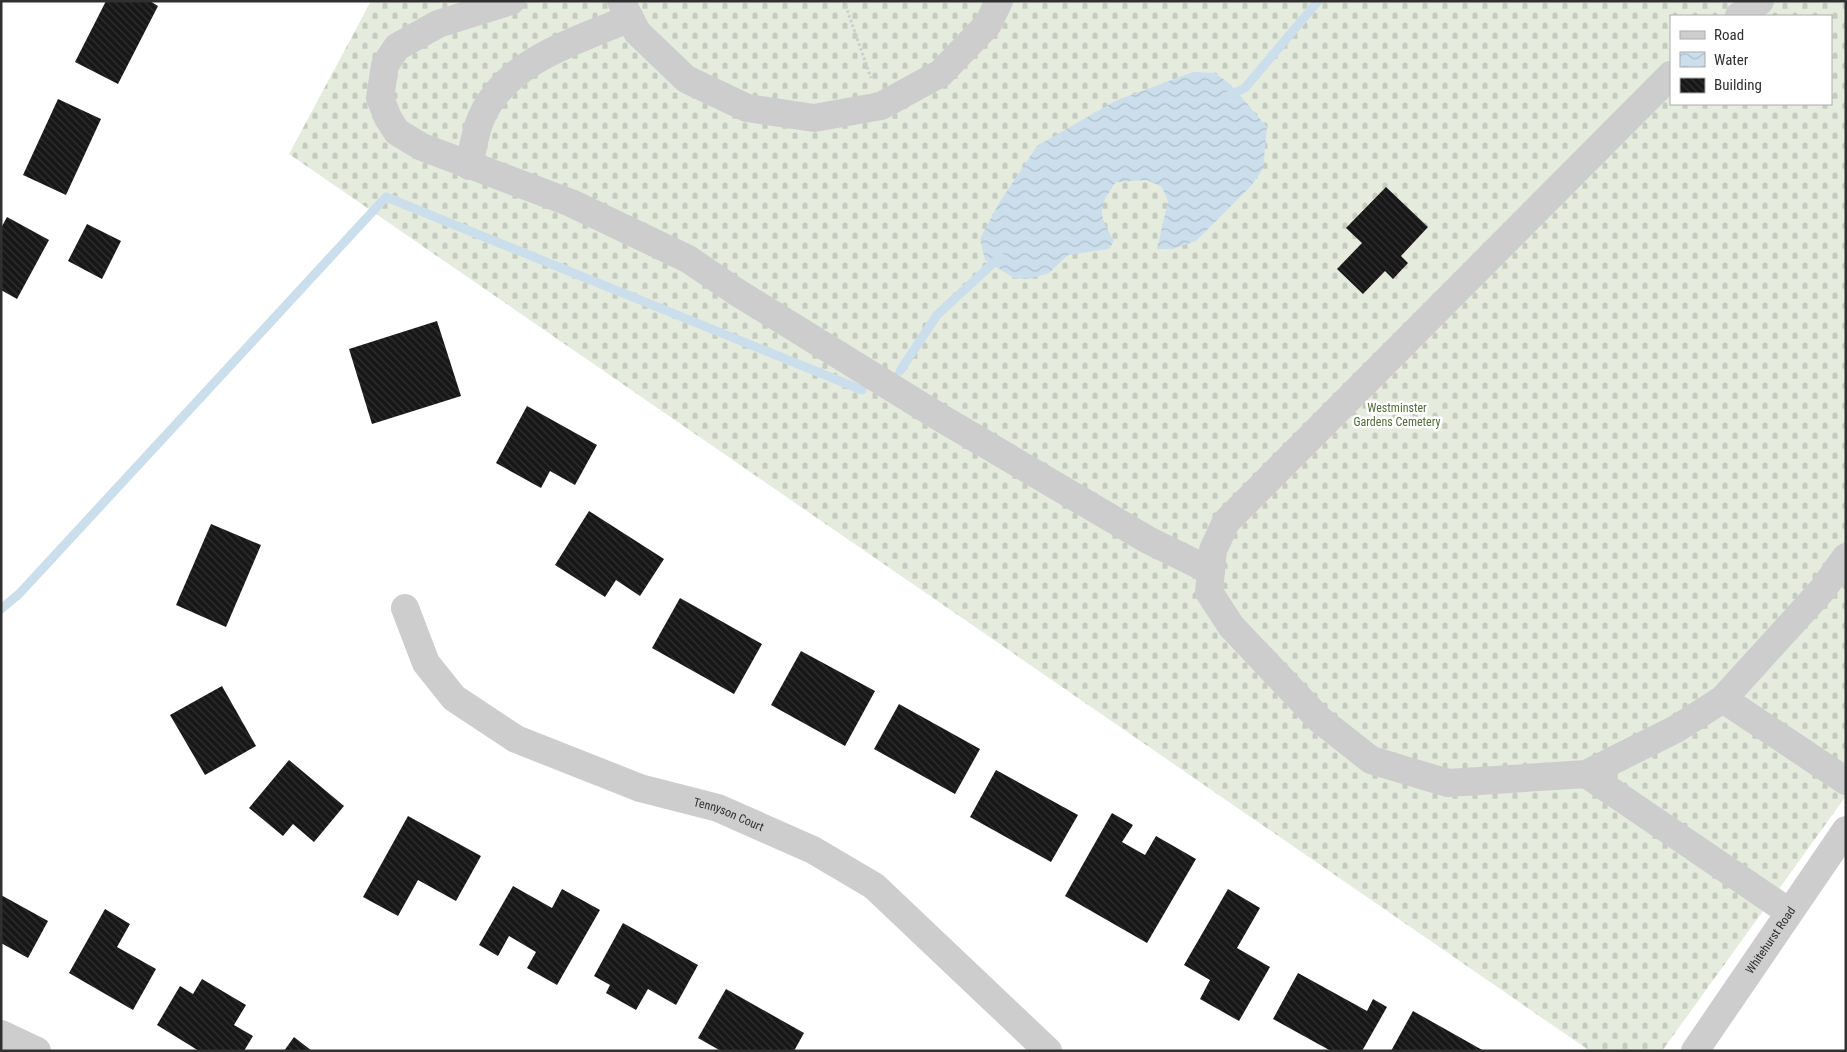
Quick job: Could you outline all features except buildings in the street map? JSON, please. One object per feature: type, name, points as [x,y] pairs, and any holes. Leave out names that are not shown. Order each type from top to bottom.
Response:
[{"type":"street","points":[[511,1],[438,24],[397,47],[385,65],[380,98],[388,118],[397,132],[422,147],[572,203],[688,259],[735,291],[945,420],[1148,540],[1211,571]]},
{"type":"street","points":[[469,166],[482,114],[504,82],[542,56],[625,10],[637,32],[686,79],[746,108],[814,118],[881,106],[941,73],[988,24],[999,1]]},
{"type":"street","points":[[1740,15],[1760,1]]},
{"type":"street","points":[[1670,76],[1226,522],[1213,550],[1209,592],[1231,626],[1319,719],[1371,760],[1448,783],[1586,774],[1676,729],[1723,699],[1823,589],[1846,557]]},
{"type":"street","name":"Tennyson Court","points":[[405,608],[426,663],[454,698],[516,739],[640,788],[718,808],[813,850],[874,886],[1048,1051]]},
{"type":"street","points":[[1723,699],[1846,781]]},
{"type":"street","points":[[1586,774],[1789,912]]},
{"type":"street","name":"Whitehurst Road","points":[[1695,1051],[1846,830]]},
{"type":"street","points":[[1,1034],[37,1051]]},
{"type":"path","points":[[844,1],[881,106]]},
{"type":"green space","name":"Westminster Gardens Cemetery","points":[[371,1],[1846,1],[1846,796],[1662,1051],[1590,1051],[289,154]]},
{"type":"water","points":[[1193,72],[1215,73],[1231,85],[1267,127],[1263,169],[1251,186],[1196,241],[1173,249],[1157,249],[1168,201],[1162,187],[1147,180],[1116,182],[1105,199],[1102,211],[1105,224],[1114,241],[1109,249],[1068,255],[1049,273],[1029,279],[1014,278],[985,260],[980,239],[999,203],[1037,146],[1115,101]]},
{"type":"waterway","points":[[1228,96],[1245,88],[1318,1]]},
{"type":"waterway","points":[[1,609],[19,594],[386,197],[862,390]]},
{"type":"waterway","points":[[900,371],[937,315],[1000,257]]}]
